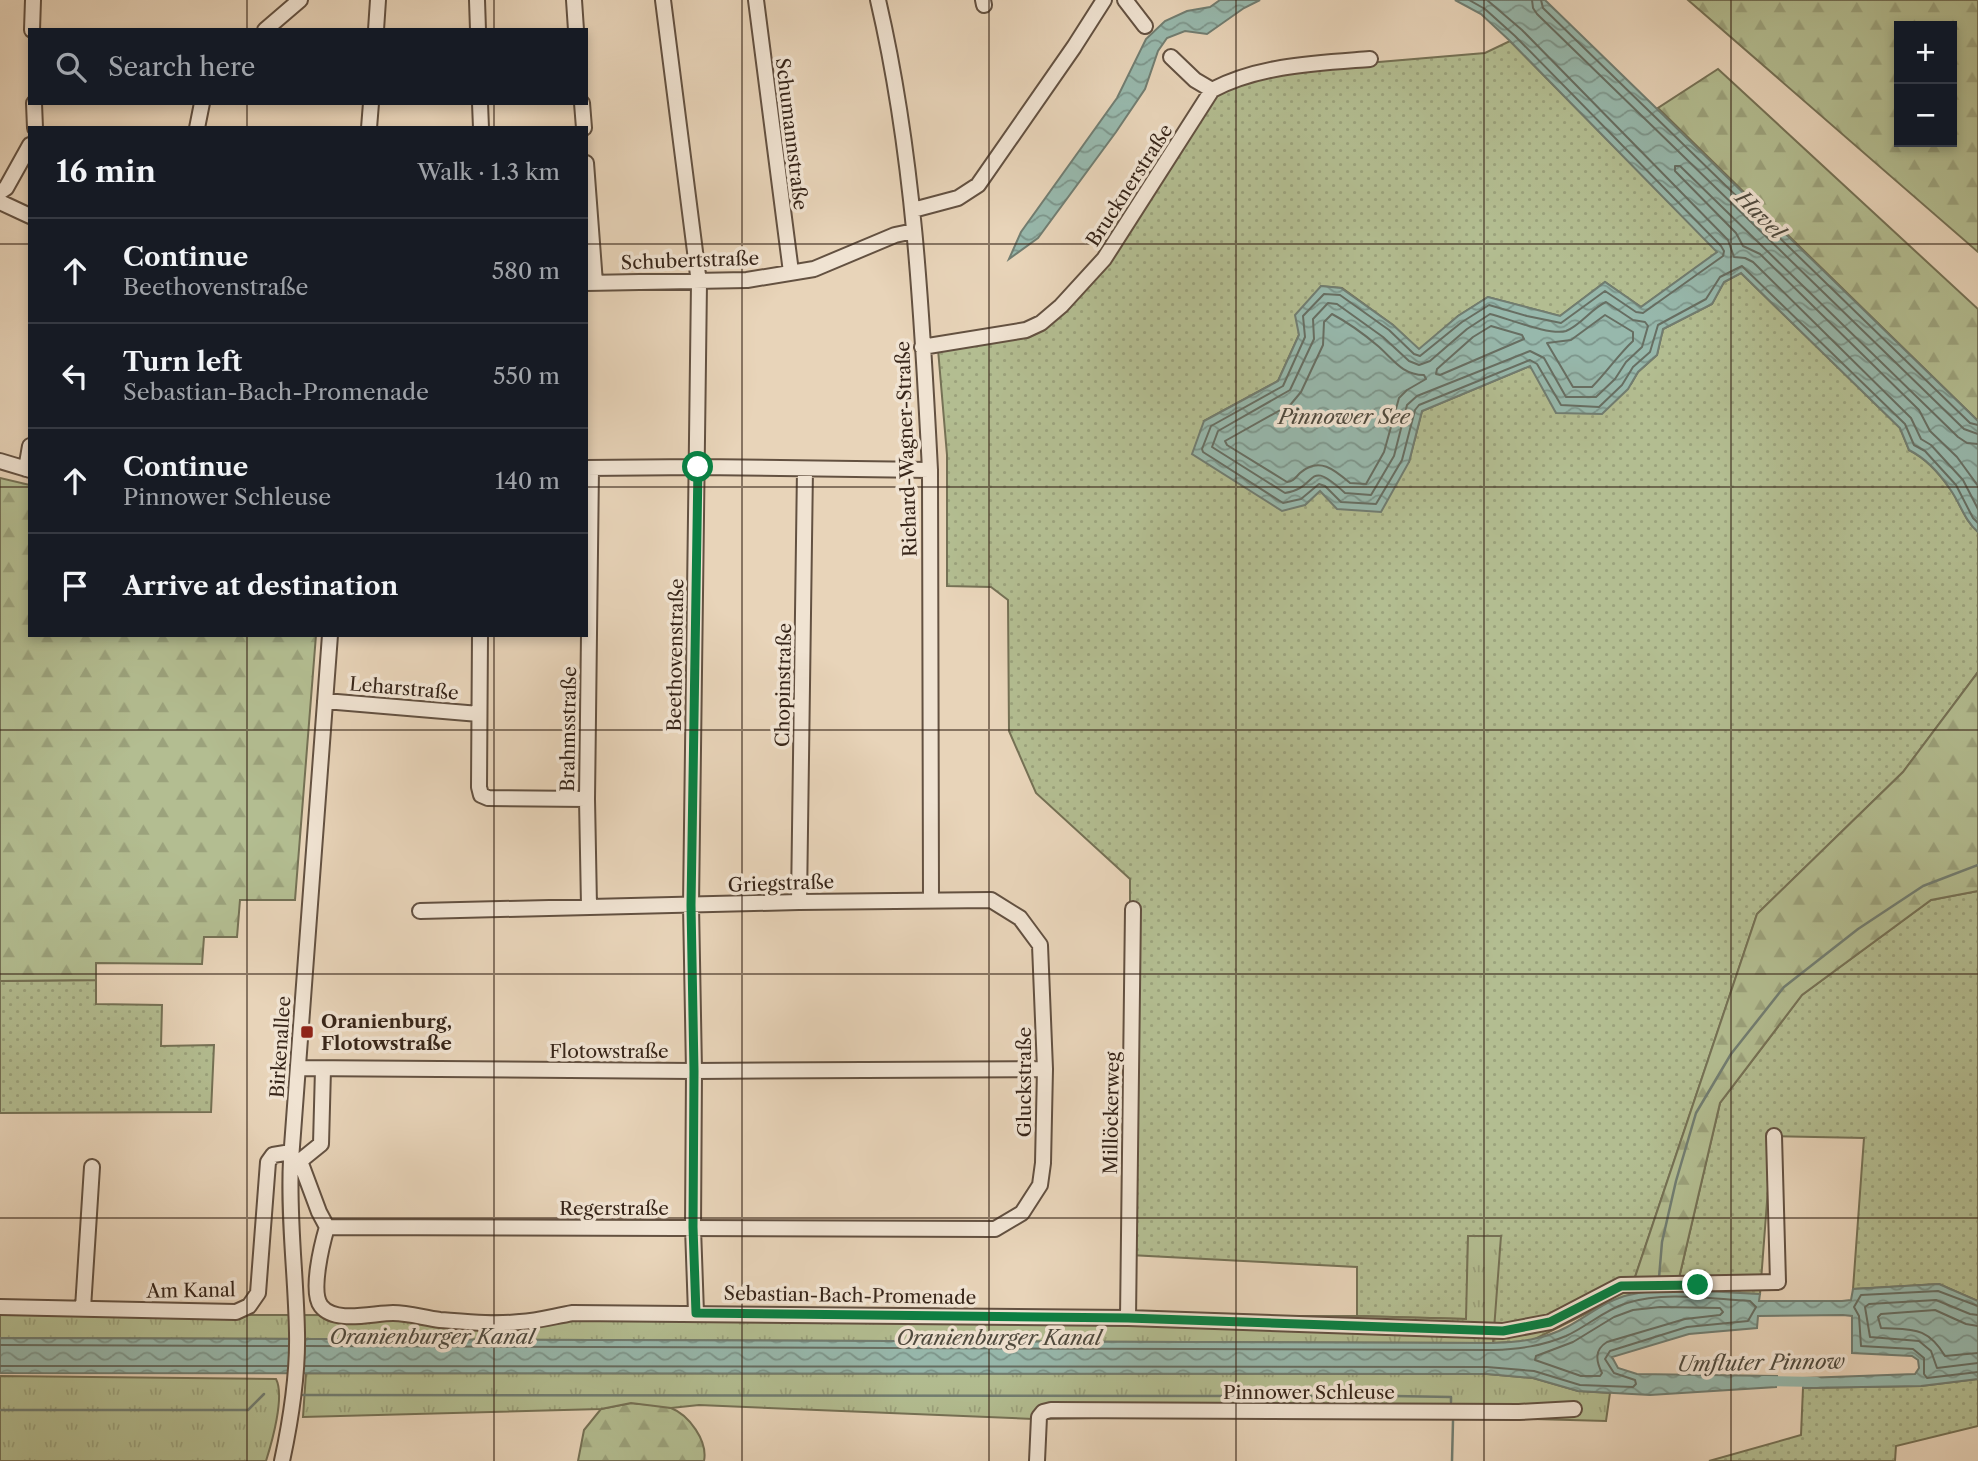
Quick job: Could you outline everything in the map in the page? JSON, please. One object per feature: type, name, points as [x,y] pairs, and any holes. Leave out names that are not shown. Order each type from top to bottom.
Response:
[{"type":"street","points":[[32,28],[33,0]]},
{"type":"street","points":[[267,28],[300,0]]},
{"type":"street","points":[[376,28],[378,0]]},
{"type":"street","points":[[477,0],[478,28]]},
{"type":"street","points":[[574,0],[576,28]]},
{"type":"street","name":"Beethovenstraße","points":[[663,0],[699,283],[691,905],[696,1313]]},
{"type":"street","name":"Schumannstraße","points":[[756,0],[791,272]]},
{"type":"street","name":"Richard-Wagner-Straße","points":[[878,0],[894,79],[913,210],[930,470],[931,900]]},
{"type":"street","points":[[913,210],[958,198],[978,185],[1104,0]]},
{"type":"street","points":[[1125,0],[1145,26]]},
{"type":"street","points":[[1171,57],[1195,80],[1212,90],[1227,82],[1264,72],[1311,64],[1370,59]]},
{"type":"street","name":"Brucknerstraße","points":[[922,347],[1026,330],[1041,323],[1061,306],[1104,259],[1212,90]]},
{"type":"street","points":[[34,105],[35,126]]},
{"type":"street","points":[[197,126],[202,105]]},
{"type":"street","points":[[369,126],[371,105]]},
{"type":"street","points":[[480,105],[481,126]]},
{"type":"street","points":[[582,105],[583,126]]},
{"type":"street","points":[[0,192],[6,188],[28,149]]},
{"type":"street","points":[[0,202],[28,215]]},
{"type":"street","points":[[588,211],[591,283]]},
{"type":"street","name":"Schubertstraße","points":[[591,283],[747,280],[814,269],[895,235],[914,231]]},
{"type":"street","points":[[0,461],[28,469]]},
{"type":"street","points":[[589,468],[930,470]]},
{"type":"street","name":"Brahmsstraße","points":[[588,600],[589,468]]},
{"type":"street","name":"Chopinstraße","points":[[799,902],[804,468]]},
{"type":"street","name":"Birkenallee","points":[[282,1461],[294,1384],[297,1336],[290,1219],[298,1068],[330,637]]},
{"type":"street","points":[[480,637],[481,794],[488,798],[587,799]]},
{"type":"street","name":"Brahmsstraße","points":[[588,637],[587,799],[590,906]]},
{"type":"street","name":"Leharstraße","points":[[325,701],[480,714]]},
{"type":"street","name":"Griegstraße","points":[[420,911],[991,900],[1020,918],[1040,945]]},
{"type":"street","name":"Millöckerweg","points":[[1128,1318],[1133,909]]},
{"type":"street","name":"Gluckstraße","points":[[1022,1213],[1040,1185],[1041,1174],[1045,1069],[1040,945]]},
{"type":"street","name":"Flotowstraße","points":[[298,1068],[694,1071],[1045,1069]]},
{"type":"street","points":[[323,1069],[321,1144],[294,1158],[327,1227]]},
{"type":"street","name":"Sebastian-Bach-Promenade","points":[[327,1227],[322,1246],[317,1297],[321,1306],[345,1316],[393,1312],[440,1320],[490,1323],[520,1322],[573,1313],[1128,1318],[1503,1331],[1550,1322],[1621,1286],[1778,1282],[1774,1136]]},
{"type":"street","name":"Am Kanal","points":[[0,1307],[236,1312],[249,1306],[258,1293],[268,1162],[272,1154],[294,1158]]},
{"type":"street","points":[[83,1308],[92,1167]]},
{"type":"street","name":"Regerstraße","points":[[327,1227],[995,1229],[1022,1213]]},
{"type":"street","name":"Pinnower Schleuse","points":[[1037,1461],[1039,1417],[1043,1412],[1519,1412],[1574,1409]]},
{"type":"green space","points":[[1688,0],[1978,0],[1978,252]]},
{"type":"green space","points":[[1510,41],[1718,252],[1641,307],[1605,282],[1560,316],[1488,297],[1458,316],[1419,350],[1393,325],[1342,288],[1321,286],[1278,381],[1204,421],[1305,505],[1320,490],[1409,462],[1422,411],[1530,366],[1538,377],[1631,384],[1638,372],[1657,355],[1663,329],[1712,304],[1724,282],[1741,273],[1900,428],[1909,450],[1942,478],[1978,532],[1978,672],[1903,772],[1757,914],[1629,1295],[1607,1303],[1531,1341],[1493,1343],[1495,1331],[1468,1236],[1467,1319],[1357,1316],[1357,1267],[1130,1255],[1130,879],[1036,793],[1009,731],[1008,600],[991,587],[947,586],[947,455],[938,349],[1034,334],[1089,285],[1214,95],[1228,85],[1296,69],[1485,53]]},
{"type":"green space","points":[[1718,69],[1978,309],[1978,421],[1658,108]]},
{"type":"green space","points":[[0,478],[28,485],[28,637],[316,637],[295,900],[240,900],[237,937],[204,937],[202,964],[96,963],[96,980],[0,981]]},
{"type":"green space","points":[[1978,672],[1978,891],[1931,900],[1802,995],[1720,1103],[1676,1291],[1629,1295],[1757,914],[1903,772]]},
{"type":"green space","points":[[1978,891],[1978,1301],[1939,1284],[1853,1289],[1864,1138],[1772,1136],[1760,1294],[1676,1291],[1720,1103],[1802,995],[1931,900]]},
{"type":"green space","points":[[96,980],[96,1004],[162,1005],[161,1046],[214,1045],[211,1112],[0,1113],[0,981]]},
{"type":"green space","points":[[1468,1236],[1501,1236],[1493,1343],[0,1338],[0,1312],[140,1315],[1357,1316],[1466,1319]]},
{"type":"green space","points":[[306,1373],[1487,1374],[1533,1378],[1578,1391],[1610,1393],[1606,1421],[1464,1417],[1441,1412],[1033,1419],[699,1405],[671,1408],[631,1403],[601,1409],[303,1417]]},
{"type":"green space","points":[[0,1376],[276,1379],[278,1407],[266,1461],[0,1461]]},
{"type":"green space","points":[[1978,1379],[1978,1426],[1896,1446],[1895,1461],[1709,1461],[1801,1435],[1803,1388],[1921,1386]]},
{"type":"green space","points":[[631,1403],[667,1406],[678,1411],[700,1437],[704,1461],[578,1461],[584,1430],[601,1409]]},
{"type":"water","points":[[1220,0],[1260,0],[1207,34],[1185,31],[1167,38],[1158,51],[1145,89],[1116,132],[1038,238],[1009,259],[1021,232],[1117,98],[1146,39],[1165,21],[1187,11],[1210,7]]},
{"type":"water","points":[[1455,0],[1545,0],[1978,421],[1978,532],[1942,478],[1909,450],[1900,428],[1741,273],[1724,282],[1712,304],[1663,329],[1657,355],[1638,372],[1628,389],[1602,414],[1556,413],[1530,366],[1422,411],[1409,462],[1381,512],[1337,509],[1320,491],[1305,505],[1282,511],[1192,454],[1204,421],[1278,381],[1299,335],[1295,315],[1321,286],[1341,288],[1393,325],[1419,349],[1458,316],[1488,297],[1560,316],[1605,282],[1641,307],[1717,252],[1510,41],[1481,14]]},
{"type":"water","points":[[1939,1284],[1978,1301],[1978,1379],[1921,1386],[1803,1388],[1804,1378],[1915,1374],[1919,1368],[1918,1360],[1912,1356],[1852,1353],[1852,1316],[1843,1315],[1758,1316],[1757,1328],[1689,1334],[1612,1357],[1618,1368],[1637,1374],[1777,1376],[1776,1387],[1650,1395],[1578,1391],[1533,1378],[1487,1374],[0,1373],[0,1338],[1503,1343],[1549,1335],[1613,1301],[1645,1292],[1694,1290],[1760,1294],[1759,1301],[1842,1301],[1851,1300],[1853,1289]]},
{"type":"waterway","points":[[1659,1278],[1662,1242],[1696,1113],[1731,1054],[1784,987],[1858,929],[1923,886],[1978,865]]},
{"type":"waterway","name":"Umfluter Pinnow","points":[[1763,1381],[1817,1382]]},
{"type":"waterway","points":[[0,1410],[248,1410],[264,1394]]},
{"type":"waterway","points":[[303,1395],[1394,1396],[1451,1397],[1451,1402]]},
{"type":"waterway","points":[[1452,1461],[1453,1421]]},
{"type":"place","name":"Oranienburg, Flotowstraße","points":[[307,1032]]},
{"type":"route","points":[[698,467],[691,905],[696,1313],[1128,1318],[1503,1331],[1550,1322],[1621,1286],[1698,1285]]},
{"type":"water label","name":"Havel","points":[[1760,215]]},
{"type":"water label","name":"Pinnower See","points":[[1344,417]]},
{"type":"water label","name":"Oranienburger Kanal","points":[[432,1337]]},
{"type":"water label","name":"Oranienburger Kanal","points":[[999,1338]]}]
